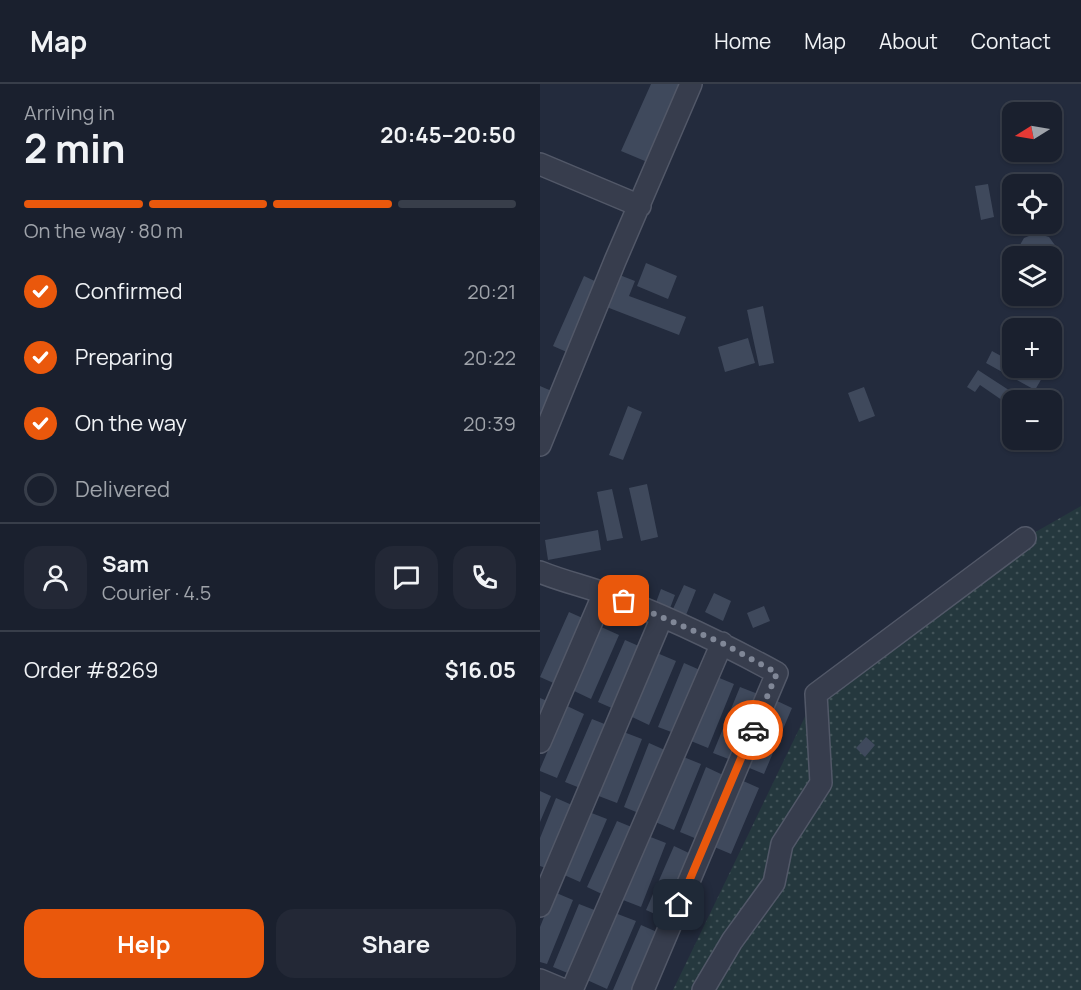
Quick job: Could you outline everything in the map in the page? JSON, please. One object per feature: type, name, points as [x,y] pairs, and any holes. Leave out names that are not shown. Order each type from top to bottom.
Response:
[{"type":"street","points":[[540,446],[615,261],[691,84]]},
{"type":"street","points":[[540,165],[640,206]]},
{"type":"street","points":[[703,990],[732,941],[774,882],[782,844],[821,783],[816,694],[1025,538]]},
{"type":"street","points":[[540,572],[604,593],[662,617],[722,643],[777,673],[643,990]]},
{"type":"street","points":[[540,742],[604,593]]},
{"type":"street","points":[[540,906],[662,617]]},
{"type":"street","points":[[572,990],[722,643]]},
{"type":"street","points":[[540,980],[564,990]]},
{"type":"shaded area","points":[[1081,506],[1081,990],[673,990],[816,694],[1025,538]]},
{"type":"building","points":[[651,84],[687,84],[652,164],[621,151]]},
{"type":"building","points":[[988,184],[994,217],[981,220],[975,186]]},
{"type":"building","points":[[1039,234],[1049,237],[1056,246],[1019,246],[1024,238]]},
{"type":"building","points":[[646,263],[677,276],[668,299],[637,286]]},
{"type":"building","points":[[617,274],[635,281],[629,296],[686,317],[679,335],[604,306]]},
{"type":"building","points":[[584,276],[599,283],[569,353],[553,346]]},
{"type":"building","points":[[763,306],[774,363],[759,366],[747,310]]},
{"type":"building","points":[[748,338],[755,363],[725,372],[718,347]]},
{"type":"building","points":[[992,351],[1002,356],[1002,372],[986,363]]},
{"type":"building","points":[[978,370],[1009,390],[1002,390],[1002,400],[980,385],[975,392],[967,387]]},
{"type":"building","points":[[1013,378],[1042,378],[1035,390]]},
{"type":"building","points":[[540,386],[554,392],[540,424]]},
{"type":"building","points":[[864,387],[875,416],[859,422],[848,393]]},
{"type":"building","points":[[628,406],[642,412],[623,460],[609,455]]},
{"type":"building","points":[[647,484],[658,537],[641,541],[629,488]]},
{"type":"building","points":[[612,489],[623,538],[607,541],[597,492]]},
{"type":"building","points":[[598,530],[601,550],[548,560],[545,540]]},
{"type":"building","points":[[684,585],[696,590],[686,615],[673,609]]},
{"type":"building","points":[[661,589],[675,595],[669,611],[655,605]]},
{"type":"building","points":[[714,593],[731,601],[723,621],[705,612]]},
{"type":"building","points":[[764,606],[770,621],[753,628],[747,613]]},
{"type":"building","points":[[569,612],[587,620],[558,685],[540,677]]},
{"type":"building","points":[[599,626],[619,635],[591,699],[572,690]]},
{"type":"building","points":[[625,640],[641,647],[614,709],[598,702]]},
{"type":"building","points":[[657,653],[676,661],[649,725],[630,716]]},
{"type":"building","points":[[684,663],[700,670],[674,733],[658,727]]},
{"type":"building","points":[[717,677],[734,684],[708,748],[691,741]]},
{"type":"building","points":[[740,687],[758,694],[731,760],[713,753]]},
{"type":"building","points":[[540,698],[550,702],[540,725]]},
{"type":"building","points":[[775,700],[792,708],[764,774],[747,767]]},
{"type":"building","points":[[567,706],[584,714],[557,778],[540,769]]},
{"type":"building","points":[[592,719],[607,725],[580,788],[565,782]]},
{"type":"building","points":[[621,731],[642,739],[617,803],[596,795]]},
{"type":"building","points":[[866,737],[875,745],[865,757],[856,748]]},
{"type":"building","points":[[649,743],[667,751],[641,814],[624,807]]},
{"type":"building","points":[[681,756],[701,764],[674,830],[653,821]]},
{"type":"building","points":[[706,767],[723,775],[697,839],[680,832]]},
{"type":"building","points":[[741,780],[759,788],[731,854],[712,846]]},
{"type":"building","points":[[540,791],[551,796],[540,822]]},
{"type":"building","points":[[556,798],[572,805],[546,868],[540,866],[540,838]]},
{"type":"building","points":[[589,812],[607,819],[580,882],[562,874]]},
{"type":"building","points":[[617,821],[634,828],[604,895],[587,887]]},
{"type":"building","points":[[648,836],[666,843],[641,907],[623,900]]},
{"type":"building","points":[[674,846],[691,854],[664,918],[646,910]]},
{"type":"building","points":[[554,892],[573,900],[547,964],[540,962],[540,927]]},
{"type":"building","points":[[579,904],[597,911],[570,974],[553,967]]},
{"type":"building","points":[[615,913],[636,921],[607,989],[587,980]]},
{"type":"building","points":[[641,925],[657,932],[632,990],[613,990]]},
{"type":"way so far","points":[[624,601],[722,643],[777,673],[753,730]]},
{"type":"route","points":[[679,905],[753,730]]}]
